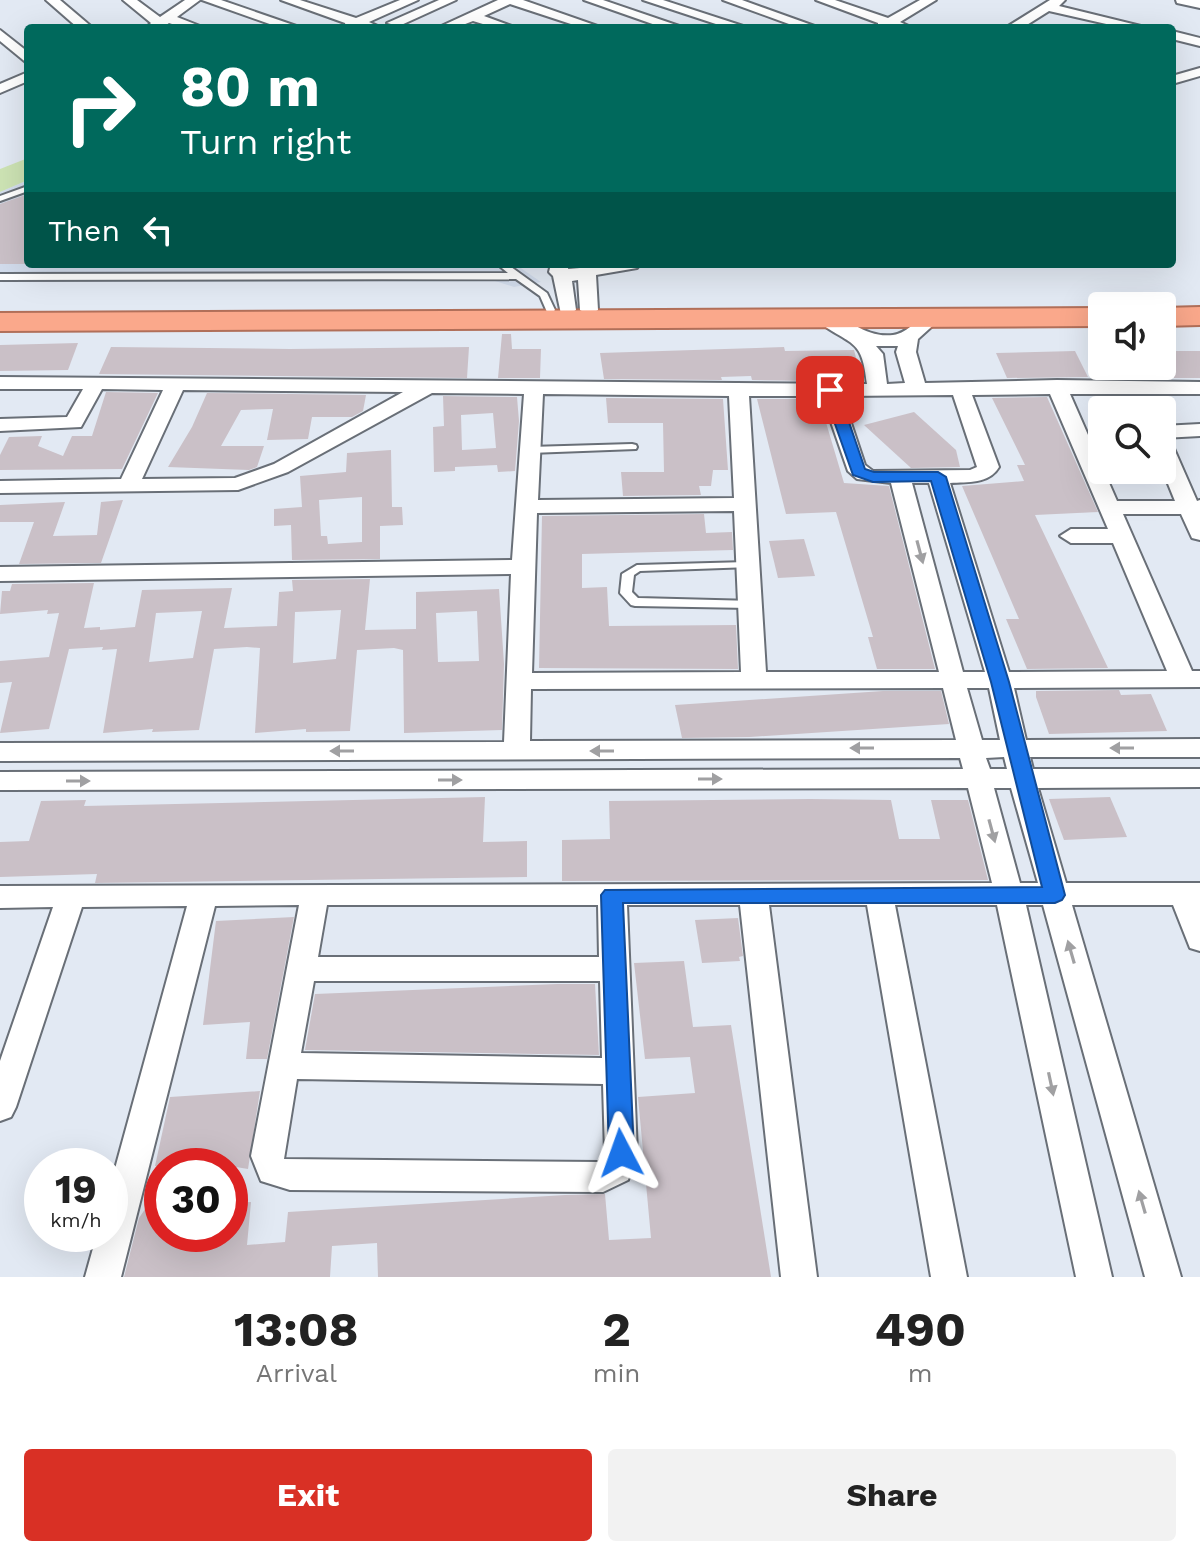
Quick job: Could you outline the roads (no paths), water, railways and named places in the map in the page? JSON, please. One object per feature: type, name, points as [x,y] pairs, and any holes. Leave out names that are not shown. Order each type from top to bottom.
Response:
[{"type":"highway","points":[[1176,306],[1200,306]]},
{"type":"highway","points":[[0,310],[1088,307]]},
{"type":"highway","points":[[1176,317],[1200,316]]},
{"type":"highway","points":[[0,322],[827,319],[920,328],[1088,318]]},
{"type":"street","points":[[36,0],[64,24]]},
{"type":"street","points":[[52,0],[81,24]]},
{"type":"street","points":[[129,0],[161,24],[193,0]]},
{"type":"street","points":[[208,0],[283,24]]},
{"type":"street","points":[[287,0],[362,24]]},
{"type":"street","points":[[371,0],[394,7]]},
{"type":"street","points":[[351,24],[412,0]]},
{"type":"street","points":[[391,24],[450,0]]},
{"type":"street","points":[[453,24],[510,0],[580,24]]},
{"type":"street","points":[[590,0],[666,24]]},
{"type":"street","points":[[729,0],[800,24]]},
{"type":"street","points":[[822,0],[875,24]]},
{"type":"street","points":[[887,24],[930,0]]},
{"type":"street","points":[[1182,0],[1200,4]]},
{"type":"street","points":[[602,24],[655,1],[725,24]]},
{"type":"street","points":[[804,2],[873,24]]},
{"type":"street","points":[[1019,24],[1054,3],[1128,24]]},
{"type":"street","points":[[741,24],[768,12]]},
{"type":"street","points":[[472,16],[497,24]]},
{"type":"street","points":[[0,34],[22,60]]},
{"type":"street","points":[[1176,36],[1199,42]]},
{"type":"street","points":[[1176,48],[1199,42]]},
{"type":"street","points":[[1176,79],[1200,72]]},
{"type":"street","points":[[0,89],[24,78]]},
{"type":"street","points":[[556,268],[588,270],[569,310],[556,268]]},
{"type":"street","points":[[827,319],[857,338],[873,354],[878,390]]},
{"type":"street","points":[[857,338],[920,328]]},
{"type":"street","points":[[917,390],[906,352],[920,328]]},
{"type":"street","points":[[0,383],[739,390],[961,390],[1057,386],[1200,388]]},
{"type":"street","points":[[0,425],[74,423],[96,383]]},
{"type":"street","points":[[128,487],[176,383]]},
{"type":"street","points":[[519,681],[754,679],[1000,682],[1192,679],[1057,386]]},
{"type":"street","points":[[517,751],[523,567],[534,387]]},
{"type":"street","points":[[0,487],[219,486],[260,477],[427,388]]},
{"type":"street","points":[[739,390],[754,679]]},
{"type":"street","points":[[830,390],[858,472],[873,477],[938,477],[972,476],[988,467],[961,390]]},
{"type":"street","points":[[1176,431],[1200,430]]},
{"type":"street","points":[[1176,472],[1194,507],[1200,533]]},
{"type":"street","points":[[900,477],[1009,894],[1094,1277]]},
{"type":"street","points":[[938,477],[1000,682],[1022,778],[1163,1277]]},
{"type":"street","points":[[526,507],[743,504]]},
{"type":"street","points":[[1111,508],[1194,507]]},
{"type":"street","points":[[1071,536],[1124,536]]},
{"type":"street","points":[[0,574],[523,567]]},
{"type":"street","points":[[0,752],[1200,748]]},
{"type":"street","points":[[0,781],[1200,778]]},
{"type":"street","points":[[103,1277],[204,894]]},
{"type":"street","points":[[0,897],[204,894],[1192,894],[1200,940]]},
{"type":"street","points":[[315,894],[267,1162],[273,1171],[290,1175],[611,1175],[620,1162],[621,1153],[612,895]]},
{"type":"street","points":[[753,894],[799,1277]]},
{"type":"street","points":[[879,894],[949,1277]]},
{"type":"street","points":[[0,1107],[71,896]]},
{"type":"street","points":[[302,969],[615,969]]},
{"type":"street","points":[[285,1066],[616,1071]]},
{"type":"lane","points":[[0,199],[24,190]]},
{"type":"lane","points":[[109,277],[114,268]]},
{"type":"lane","points":[[507,268],[569,310]]},
{"type":"lane","points":[[0,277],[518,276]]},
{"type":"lane","points":[[530,450],[632,447]]},
{"type":"lane","points":[[747,565],[637,568],[628,574],[626,593],[635,602],[750,604]]}]
